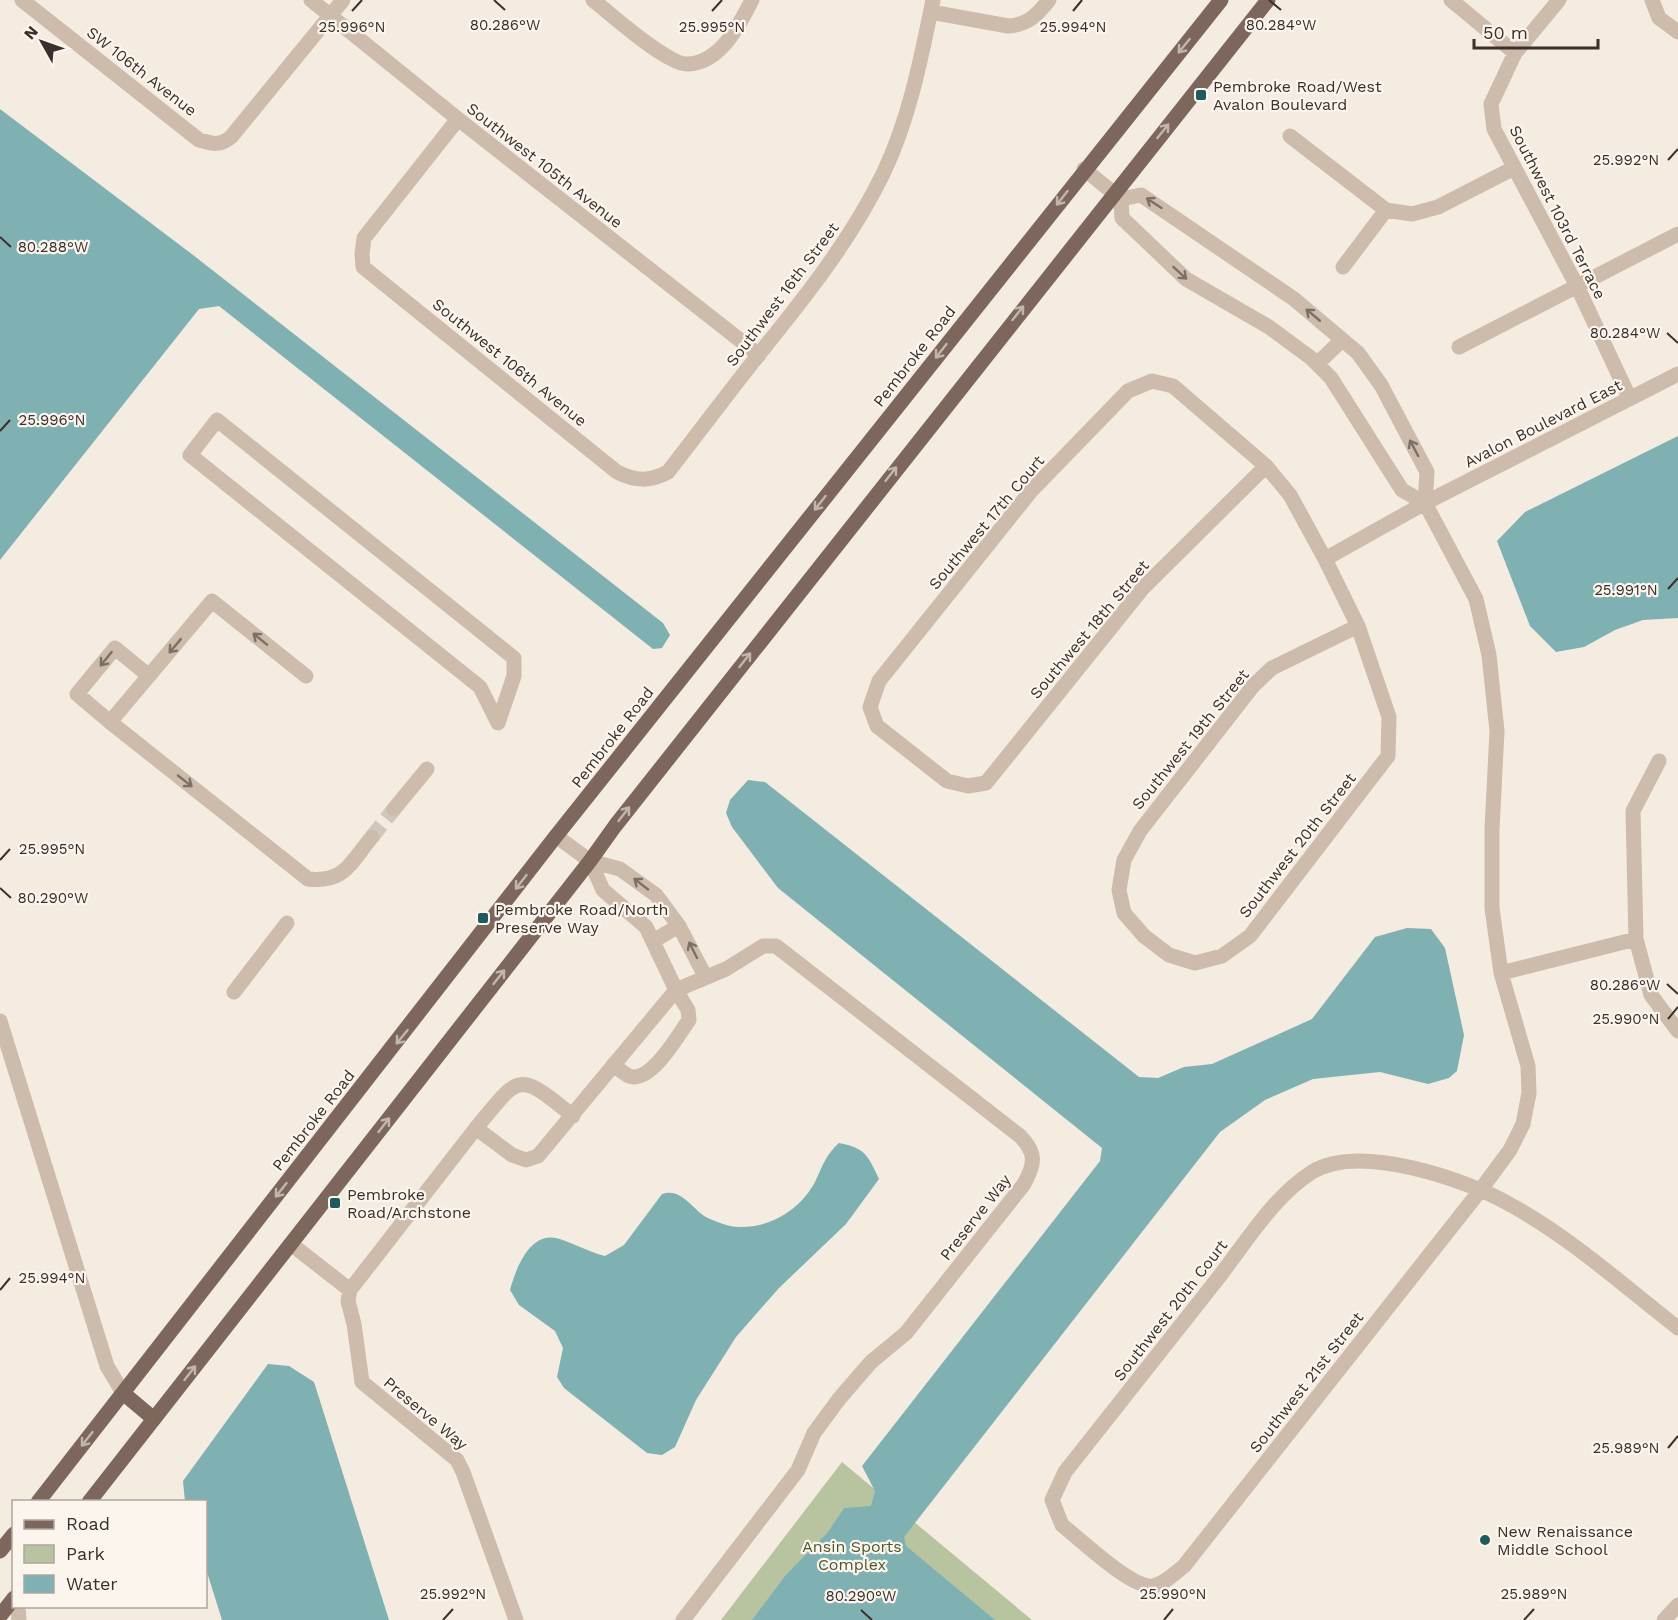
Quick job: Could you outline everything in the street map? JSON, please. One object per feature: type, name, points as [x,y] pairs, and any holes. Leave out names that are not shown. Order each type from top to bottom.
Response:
[{"type":"main road","name":"Pembroke Road","points":[[41,1500],[556,836],[1084,169],[1221,0]]},
{"type":"main road","points":[[91,1500],[615,826],[1117,196],[1268,0]]},
{"type":"main road","points":[[123,1393],[154,1419]]},
{"type":"main road","points":[[0,1551],[12,1536]]},
{"type":"main road","points":[[0,1616],[12,1601]]},
{"type":"street","name":"SW 106th Avenue","points":[[22,0],[199,140],[213,144],[223,143],[231,137],[331,15]]},
{"type":"street","name":"Southwest 105th Avenue","points":[[311,0],[458,119],[759,355]]},
{"type":"street","points":[[331,15],[343,0]]},
{"type":"street","points":[[593,0],[651,46],[675,61],[688,64],[702,60],[723,46],[752,0]]},
{"type":"street","points":[[932,6],[1008,26],[1030,21],[1049,0]]},
{"type":"street","points":[[1451,0],[1515,53],[1559,0]]},
{"type":"street","points":[[1653,0],[1659,18],[1678,32]]},
{"type":"street","name":"Southwest 16th Street","points":[[649,480],[668,472],[833,261],[884,172],[917,76],[932,6]]},
{"type":"street","name":"Southwest 103rd Terrace","points":[[1515,53],[1491,104],[1494,129],[1578,288],[1630,399]]},
{"type":"street","name":"Southwest 106th Avenue","points":[[458,119],[364,238],[363,267],[617,471],[633,480],[649,480]]},
{"type":"street","points":[[1290,136],[1386,210],[1412,214],[1438,207],[1514,168]]},
{"type":"street","points":[[1084,169],[1117,196],[1122,218],[1186,279],[1269,327],[1317,364],[1331,378],[1402,490],[1425,503],[1427,472],[1381,385],[1358,353],[1294,298],[1141,195],[1117,196]]},
{"type":"street","points":[[1343,267],[1386,210]]},
{"type":"street","points":[[1459,347],[1578,288],[1678,234]]},
{"type":"street","points":[[1317,364],[1342,340]]},
{"type":"street","name":"Avalon Boulevard East","points":[[1325,559],[1425,503],[1678,375]]},
{"type":"street","name":"Southwest 17th Court","points":[[968,786],[947,781],[877,726],[870,707],[879,681],[1031,491],[1128,390],[1152,381],[1173,386],[1266,466]]},
{"type":"street","points":[[217,420],[514,657],[514,676],[498,723],[480,687],[190,455],[217,420]]},
{"type":"street","points":[[1266,466],[1290,495],[1358,626]]},
{"type":"street","name":"Southwest 18th Street","points":[[968,786],[986,783],[1143,589],[1266,466]]},
{"type":"street","name":"Southwest 21st Street","points":[[1153,1586],[1169,1579],[1184,1566],[1479,1192],[1510,1150],[1523,1124],[1529,1093],[1528,1066],[1501,973],[1492,908],[1492,829],[1497,731],[1489,655],[1476,599],[1425,503]]},
{"type":"street","points":[[110,722],[212,601],[306,675]]},
{"type":"street","name":"Southwest 20th Street","points":[[1195,963],[1222,956],[1250,936],[1388,756],[1389,717],[1358,626]]},
{"type":"street","name":"Southwest 19th Street","points":[[1195,963],[1169,955],[1144,936],[1124,913],[1119,890],[1124,860],[1140,831],[1253,686],[1272,668],[1358,626]]},
{"type":"street","points":[[149,676],[115,648],[77,694],[308,879],[326,881],[339,876],[372,837]]},
{"type":"street","points":[[1659,761],[1633,811],[1636,939],[1651,995],[1678,1031]]},
{"type":"street","points":[[394,809],[427,769]]},
{"type":"street","points":[[556,836],[590,861],[614,867],[638,880],[656,895],[679,926],[705,976]]},
{"type":"street","points":[[590,861],[603,890],[646,927],[675,990],[688,1010],[689,1020],[654,1068],[643,1076],[630,1077],[613,1065]]},
{"type":"street","points":[[234,992],[287,923]]},
{"type":"street","points":[[653,941],[679,926]]},
{"type":"street","points":[[1501,973],[1636,939]]},
{"type":"street","name":"Preserve Way","points":[[476,1128],[512,1155],[526,1161],[538,1156],[675,990],[726,969],[763,945],[776,946],[1020,1136],[1034,1154],[1033,1168],[1024,1184],[906,1333],[871,1362],[839,1399],[814,1433],[798,1470],[683,1620]]},
{"type":"street","points":[[0,1021],[107,1366],[123,1393]]},
{"type":"street","points":[[291,1244],[350,1290],[508,1090],[519,1084],[538,1087],[573,1116]]},
{"type":"street","name":"Southwest 20th Court","points":[[1153,1586],[1136,1583],[1062,1525],[1052,1500],[1065,1472],[1274,1208],[1288,1192],[1313,1172],[1337,1163],[1377,1160],[1409,1167],[1479,1192]]},
{"type":"street","points":[[1479,1192],[1509,1204],[1557,1234],[1678,1328]]},
{"type":"street","name":"Preserve Way","points":[[350,1290],[348,1301],[354,1324],[362,1382],[456,1460],[463,1472],[516,1620]]},
{"type":"street","points":[[1664,1620],[1678,1605]]},
{"type":"green space","name":"Ansin Sports Complex","points":[[842,1462],[1032,1620],[721,1620]]},
{"type":"water","points":[[0,109],[193,255],[663,623],[670,635],[662,648],[653,649],[219,306],[199,309],[0,560]]},
{"type":"water","points":[[1678,436],[1678,618],[1643,620],[1615,630],[1584,647],[1556,652],[1530,626],[1497,541],[1525,512]]},
{"type":"water","points":[[748,780],[765,782],[1139,1077],[1158,1078],[1184,1067],[1212,1064],[1312,1019],[1375,937],[1407,928],[1431,929],[1445,948],[1464,1035],[1457,1071],[1449,1078],[1428,1084],[1380,1072],[1313,1079],[1265,1100],[1220,1132],[904,1537],[906,1546],[995,1620],[752,1620],[785,1576],[828,1532],[844,1508],[871,1506],[875,1491],[862,1466],[1100,1161],[1102,1148],[778,888],[732,827],[726,813],[730,800]]},
{"type":"water","points":[[839,1143],[865,1154],[879,1179],[846,1224],[779,1288],[736,1337],[696,1400],[675,1447],[662,1455],[647,1453],[564,1388],[557,1377],[563,1348],[555,1331],[519,1305],[510,1290],[520,1264],[531,1247],[546,1238],[556,1238],[605,1256],[624,1245],[662,1194],[669,1193],[681,1196],[702,1214],[719,1223],[751,1227],[773,1221],[793,1209],[809,1192],[828,1156]]},
{"type":"water","points":[[268,1364],[289,1366],[314,1382],[389,1620],[222,1620],[207,1572],[207,1500],[185,1500],[183,1481]]},
{"type":"tunnel","points":[[372,837],[394,809]]},
{"type":"place","name":"Pembroke Road/West Avalon Boulevard","points":[[1201,95]]},
{"type":"place","name":"Pembroke Road/North Preserve Way","points":[[483,918]]},
{"type":"place","name":"Pembroke Road/Archstone","points":[[335,1203]]},
{"type":"place","name":"New Renaissance Middle School","points":[[1485,1540]]}]
